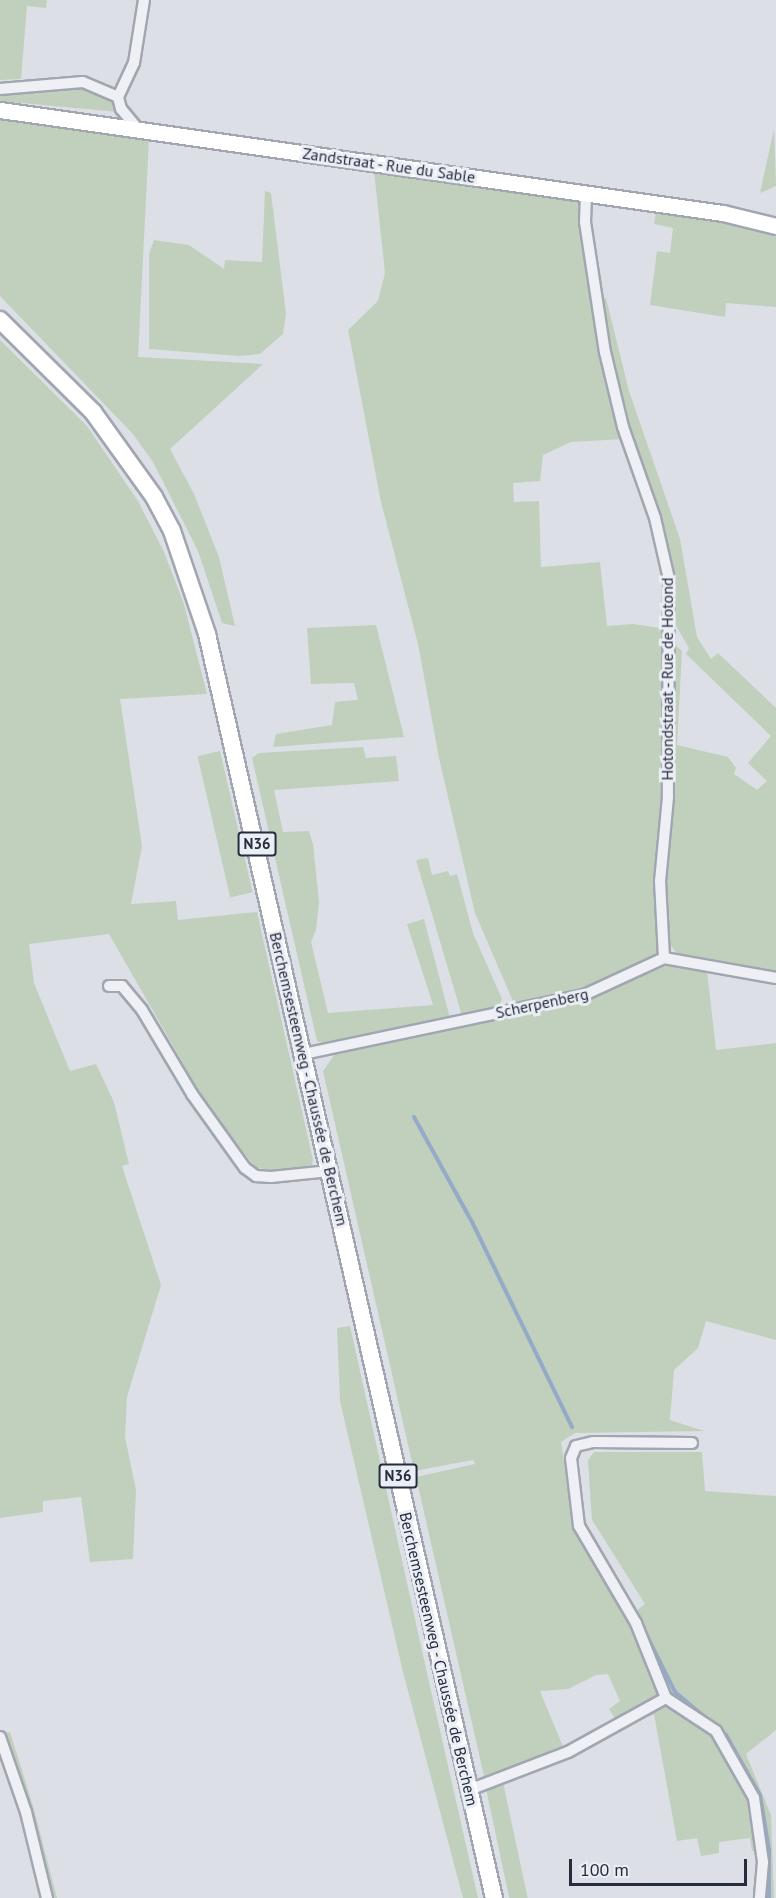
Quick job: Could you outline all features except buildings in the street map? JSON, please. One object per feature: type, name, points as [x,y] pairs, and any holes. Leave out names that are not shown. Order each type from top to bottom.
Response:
[{"type":"main road","name":"Zandstraat - Rue du Sable","points":[[0,110],[738,216],[776,226]]},
{"type":"main road","name":"Berchemsesteenweg - Chaussée de Berchem","points":[[0,320],[93,412],[154,497],[172,531],[207,634],[494,1898]]},
{"type":"street","points":[[138,129],[121,109],[118,97],[134,63],[144,0]]},
{"type":"street","points":[[0,89],[83,82],[118,97]]},
{"type":"street","name":"Hotondstraat - Rue de Hotond","points":[[586,194],[585,222],[605,352],[623,427],[656,518],[669,579],[668,797],[660,881],[664,958]]},
{"type":"street","points":[[664,958],[776,978]]},
{"type":"street","name":"Scherpenberg","points":[[303,1054],[584,995],[664,958]]},
{"type":"street","points":[[109,986],[122,986],[142,1010],[192,1094],[245,1168],[256,1176],[271,1177],[330,1171]]},
{"type":"street","points":[[692,1443],[594,1442],[576,1446],[571,1458],[579,1526],[636,1623],[666,1698],[716,1731],[751,1791],[757,1810],[763,1862],[760,1898]]},
{"type":"street","points":[[469,1790],[568,1752],[666,1698]]},
{"type":"street","points":[[0,1737],[26,1812],[47,1898]]},
{"type":"green space","points":[[0,0],[47,0],[46,8],[27,6],[21,79],[0,80]]},
{"type":"green space","points":[[84,86],[112,99],[118,112],[0,101],[0,93]]},
{"type":"green space","points":[[0,118],[149,139],[138,357],[263,364],[170,449],[194,494],[219,557],[235,626],[222,623],[198,551],[153,462],[133,434],[0,296]]},
{"type":"green space","points":[[774,129],[776,186],[760,193]]},
{"type":"green space","points":[[374,171],[581,202],[624,439],[571,442],[543,455],[540,481],[513,483],[514,502],[539,501],[541,567],[600,562],[607,626],[633,624],[667,629],[672,642],[682,651],[677,745],[728,757],[736,768],[734,774],[757,790],[767,781],[748,763],[771,736],[686,654],[689,648],[675,624],[614,365],[601,298],[606,298],[629,391],[680,539],[697,637],[711,659],[718,653],[776,708],[776,975],[678,955],[670,944],[665,872],[661,944],[657,956],[593,990],[527,1003],[516,1003],[512,999],[475,913],[439,758],[418,644],[381,502],[348,330],[378,301],[385,273]]},
{"type":"green space","points":[[265,191],[271,193],[286,314],[283,334],[260,354],[240,356],[149,349],[149,254],[154,240],[189,245],[224,269],[225,260],[262,262]]},
{"type":"green space","points":[[656,212],[748,227],[776,237],[776,307],[726,303],[725,317],[650,305],[657,251],[670,253],[673,228],[654,224]]},
{"type":"green space","points":[[0,340],[87,426],[138,501],[164,552],[184,604],[207,694],[120,699],[142,846],[131,904],[176,901],[178,920],[257,912],[313,1160],[311,1167],[279,1173],[255,1167],[208,1107],[109,934],[29,944],[34,983],[70,1071],[96,1064],[114,1102],[129,1164],[122,1166],[161,1285],[127,1397],[125,1437],[136,1490],[133,1559],[90,1562],[81,1497],[43,1501],[43,1512],[0,1518]]},
{"type":"green space","points":[[376,625],[404,737],[273,747],[276,734],[332,725],[335,702],[358,700],[354,683],[311,684],[307,628]]},
{"type":"green space","points":[[363,747],[366,758],[396,756],[399,781],[274,790],[283,832],[309,831],[313,844],[319,902],[316,930],[311,942],[328,1013],[433,1005],[407,924],[424,919],[450,1018],[330,1046],[317,1041],[252,758],[259,753]]},
{"type":"green space","points":[[220,751],[253,892],[230,897],[198,756]]},
{"type":"green space","points":[[428,858],[432,875],[448,871],[450,876],[457,874],[473,933],[502,999],[498,1009],[462,1016],[416,860]]},
{"type":"green space","points":[[668,965],[707,971],[716,1050],[776,1043],[776,1340],[706,1321],[698,1348],[674,1370],[670,1420],[704,1431],[575,1433],[561,1442],[573,1517],[628,1613],[654,1672],[664,1666],[636,1611],[645,1604],[592,1520],[588,1460],[594,1452],[702,1452],[705,1491],[776,1496],[776,1730],[746,1754],[771,1815],[774,1898],[767,1898],[766,1838],[760,1839],[761,1850],[752,1851],[750,1838],[719,1842],[719,1853],[701,1856],[697,1838],[677,1841],[654,1714],[636,1722],[632,1714],[617,1722],[609,1709],[620,1701],[608,1674],[596,1675],[568,1689],[540,1691],[564,1749],[484,1776],[416,1477],[475,1464],[473,1460],[414,1471],[323,1071],[335,1054],[446,1026],[588,999]]},
{"type":"green space","points":[[350,1326],[478,1898],[463,1898],[403,1672],[340,1401],[337,1328]]},
{"type":"green space","points":[[10,1732],[33,1806],[57,1898],[50,1898],[2,1733]]},
{"type":"green space","points":[[503,1782],[528,1898],[509,1898],[485,1786]]},
{"type":"waterway","points":[[414,1117],[473,1224],[572,1427]]},
{"type":"waterway","points":[[646,1634],[675,1692],[726,1735],[760,1795],[769,1850],[769,1898]]}]
